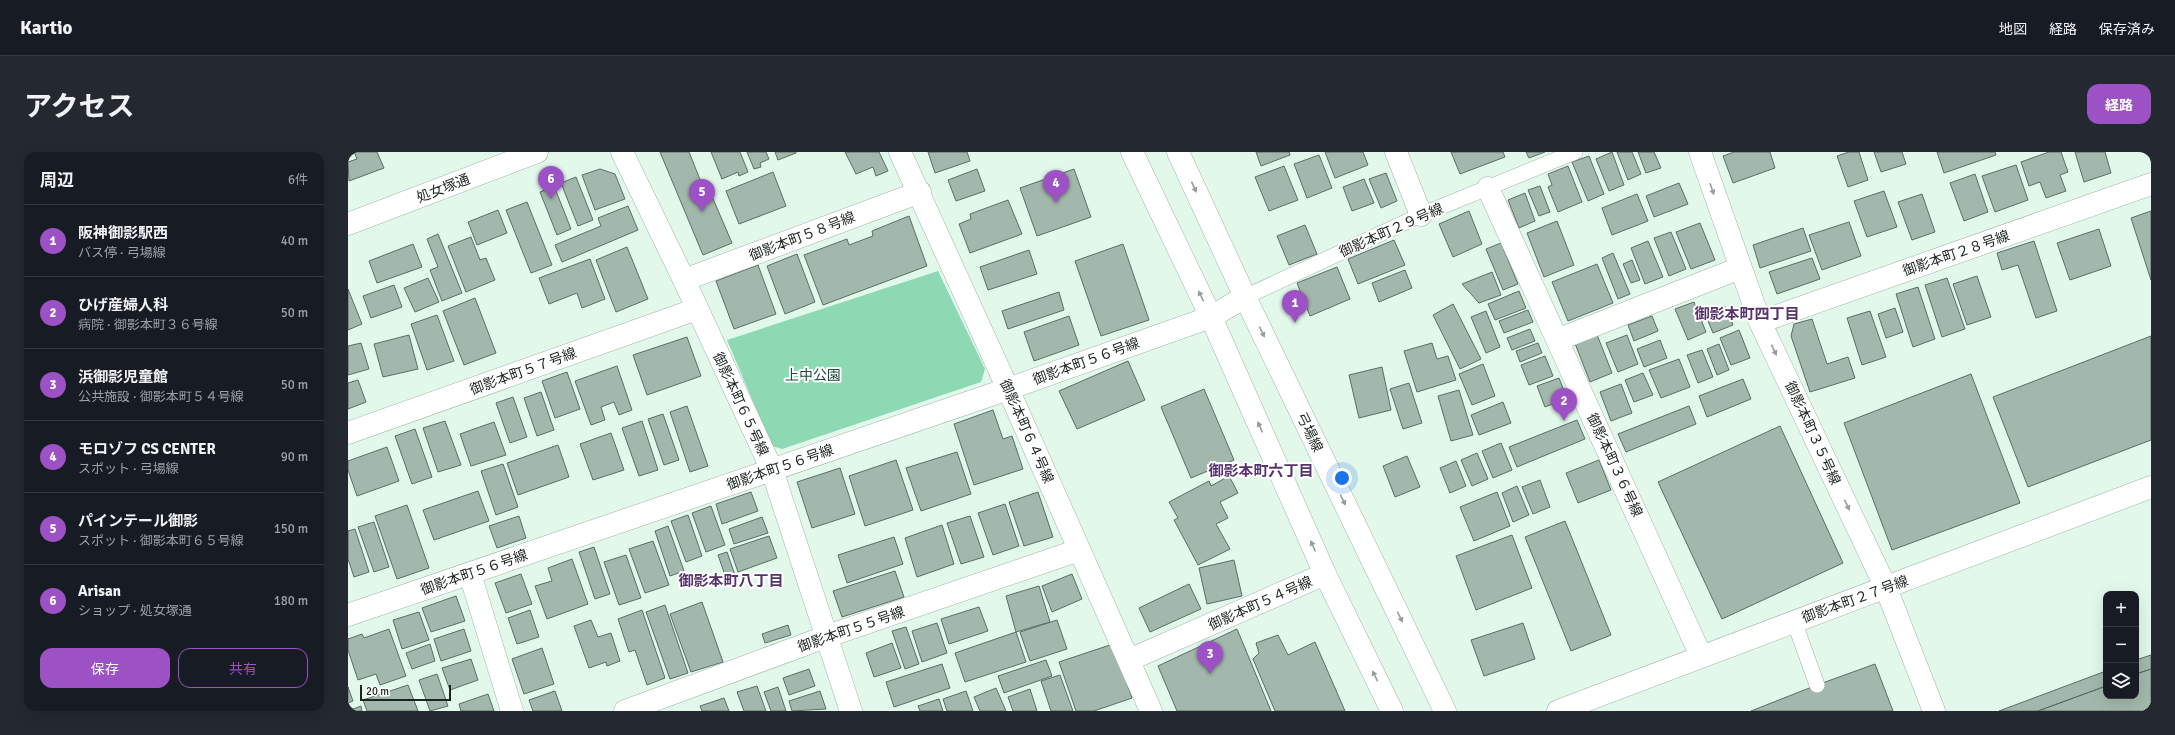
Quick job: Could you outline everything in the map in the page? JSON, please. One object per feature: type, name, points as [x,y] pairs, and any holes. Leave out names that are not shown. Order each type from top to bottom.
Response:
[{"type":"street","name":"処女塚通","points":[[348,224],[537,152]]},
{"type":"street","name":"御影本町６５号線","points":[[622,152],[684,280],[772,470],[828,636],[851,711]]},
{"type":"street","name":"御影本町６４号線","points":[[900,152],[920,192],[1129,660],[1150,711]]},
{"type":"street","points":[[1132,152],[1211,317],[1326,574],[1392,711]]},
{"type":"street","name":"弓場線","points":[[1178,152],[1245,297],[1445,711]]},
{"type":"street","points":[[1396,152],[1421,216]]},
{"type":"street","name":"御影本町３５号線","points":[[1700,152],[1760,322],[1886,588],[1934,711]]},
{"type":"street","name":"御影本町２８号線","points":[[1760,322],[2151,184]]},
{"type":"street","name":"御影本町３６号線","points":[[1488,188],[1702,656]]},
{"type":"street","name":"御影本町５８号線","points":[[684,280],[920,192]]},
{"type":"street","points":[[1557,340],[1740,268]]},
{"type":"street","name":"御影本町２９号線","points":[[1211,317],[1245,297]]},
{"type":"street","name":"御影本町５７号線","points":[[348,433],[697,309]]},
{"type":"street","name":"御影本町５６号線","points":[[348,615],[1008,389],[1211,317]]},
{"type":"street","name":"御影本町２７号線","points":[[1558,711],[2151,487]]},
{"type":"street","name":"御影本町５５号線","points":[[625,711],[828,636],[1079,550]]},
{"type":"street","points":[[470,574],[512,711]]},
{"type":"street","name":"御影本町５４号線","points":[[1129,660],[1326,574]]},
{"type":"lane","name":"御影本町２９号線","points":[[1245,297],[1421,216],[1575,152]]},
{"type":"lane","points":[[1794,621],[1817,685]]},
{"type":"green space","name":"上中公園","points":[[938,271],[985,369],[981,382],[782,449],[772,446],[727,340]]},
{"type":"building","points":[[354,152],[377,152],[384,168],[349,181],[348,162],[357,159]]},
{"type":"building","points":[[660,152],[689,152],[701,182],[705,180],[732,243],[703,255]]},
{"type":"building","points":[[711,152],[740,152],[748,172],[739,176],[738,172],[722,179]]},
{"type":"building","points":[[747,152],[766,152],[769,159],[760,163],[761,167],[754,169]]},
{"type":"building","points":[[775,152],[796,152],[796,153],[778,160]]},
{"type":"building","points":[[845,152],[879,152],[888,171],[876,176],[873,167],[856,174]]},
{"type":"building","points":[[928,152],[967,152],[970,161],[935,173]]},
{"type":"building","points":[[1256,152],[1289,152],[1290,155],[1261,166]]},
{"type":"building","points":[[1325,152],[1363,152],[1368,165],[1335,178]]},
{"type":"building","points":[[1451,152],[1503,152],[1505,157],[1460,174]]},
{"type":"building","points":[[1526,152],[1545,152],[1529,158]]},
{"type":"building","points":[[1612,152],[1624,185],[1609,191],[1596,159]]},
{"type":"building","points":[[1617,152],[1632,152],[1641,174],[1628,180]]},
{"type":"building","points":[[1638,152],[1654,152],[1661,168],[1646,173]]},
{"type":"building","points":[[1734,152],[1770,152],[1775,168],[1733,183],[1723,156]]},
{"type":"building","points":[[1849,152],[1859,152],[1868,180],[1848,187],[1837,156]]},
{"type":"building","points":[[1874,152],[1902,152],[1906,164],[1881,172]]},
{"type":"building","points":[[1937,152],[1995,152],[1996,155],[1944,173]]},
{"type":"building","points":[[2049,152],[2061,152],[2068,172],[2060,175],[2066,191],[2046,198],[2040,182],[2029,186],[2021,162]]},
{"type":"building","points":[[2075,152],[2105,152],[2111,173],[2084,182]]},
{"type":"building","points":[[1319,155],[1332,188],[1307,198],[1294,164]]},
{"type":"building","points":[[1589,156],[1604,194],[1588,201],[1572,162]]},
{"type":"building","points":[[2016,165],[2028,200],[1995,212],[1982,176]]},
{"type":"building","points":[[1284,166],[1298,200],[1269,211],[1255,177]]},
{"type":"building","points":[[1568,166],[1582,202],[1558,212],[1548,187],[1552,185],[1548,174]]},
{"type":"building","points":[[600,169],[615,174],[625,199],[595,210],[582,175]]},
{"type":"building","points":[[977,169],[985,191],[956,201],[948,180]]},
{"type":"building","points":[[1074,169],[1091,217],[1037,236],[1020,188]]},
{"type":"building","points":[[773,172],[786,206],[739,224],[726,191]]},
{"type":"building","points":[[1386,173],[1397,201],[1381,208],[1369,179]]},
{"type":"building","points":[[1975,174],[1988,212],[1964,221],[1950,183]]},
{"type":"building","points":[[576,177],[593,220],[578,226],[561,183]]},
{"type":"building","points":[[1364,179],[1374,203],[1352,211],[1343,187]]},
{"type":"building","points":[[1679,183],[1688,204],[1654,217],[1646,196]]},
{"type":"building","points":[[554,186],[571,229],[557,235],[540,192]]},
{"type":"building","points":[[1540,186],[1550,212],[1539,216],[1528,190]]},
{"type":"building","points":[[1884,191],[1897,227],[1867,237],[1854,201]]},
{"type":"building","points":[[1525,193],[1535,221],[1519,228],[1508,200]]},
{"type":"building","points":[[1637,194],[1648,221],[1612,235],[1602,208]]},
{"type":"building","points":[[1922,194],[1935,232],[1912,240],[1898,202]]},
{"type":"building","points":[[1008,200],[1022,234],[970,253],[959,224],[971,219],[970,214]]},
{"type":"building","points":[[527,202],[552,265],[531,273],[506,210]]},
{"type":"building","points":[[628,206],[638,230],[562,262],[555,245],[601,226],[598,218]]},
{"type":"building","points":[[498,210],[507,233],[477,245],[468,222]]},
{"type":"building","points":[[1469,211],[1482,244],[1453,257],[1439,224]]},
{"type":"building","points":[[2151,211],[2151,280],[2131,218]]},
{"type":"building","points":[[909,216],[927,266],[823,305],[804,255],[847,239],[849,245],[873,236],[872,231]]},
{"type":"building","points":[[1557,221],[1574,265],[1544,277],[1527,233]]},
{"type":"building","points":[[1849,222],[1861,256],[1822,270],[1809,235]]},
{"type":"building","points":[[1700,223],[1715,260],[1691,269],[1676,232]]},
{"type":"building","points":[[1305,225],[1317,254],[1289,265],[1277,236]]},
{"type":"building","points":[[1803,228],[1811,251],[1760,268],[1753,245]]},
{"type":"building","points":[[2099,229],[2111,266],[2070,280],[2057,243]]},
{"type":"building","points":[[1671,232],[1686,269],[1669,276],[1654,238]]},
{"type":"building","points":[[438,234],[462,293],[442,301],[430,270],[438,267],[427,239]]},
{"type":"building","points":[[471,237],[480,260],[486,258],[495,280],[466,292],[448,246]]},
{"type":"building","points":[[1394,240],[1405,265],[1358,284],[1348,259]]},
{"type":"building","points":[[1648,241],[1663,277],[1645,284],[1631,248]]},
{"type":"building","points":[[2034,241],[2057,311],[2036,318],[2018,265],[2002,270],[1997,253]]},
{"type":"building","points":[[1501,243],[1518,284],[1503,290],[1486,249]]},
{"type":"building","points":[[413,244],[422,267],[377,283],[369,261]]},
{"type":"building","points":[[1123,244],[1149,320],[1101,336],[1075,261]]},
{"type":"building","points":[[627,247],[648,299],[616,312],[596,260]]},
{"type":"building","points":[[1029,250],[1037,274],[988,290],[980,267]]},
{"type":"building","points":[[1613,253],[1630,294],[1618,299],[1602,258]]},
{"type":"building","points":[[797,254],[815,302],[785,314],[767,266]]},
{"type":"building","points":[[1812,258],[1820,279],[1777,294],[1769,272]]},
{"type":"building","points":[[590,259],[605,299],[582,308],[577,293],[549,304],[539,278]]},
{"type":"building","points":[[1632,260],[1640,280],[1631,283],[1623,264]]},
{"type":"building","points":[[1597,264],[1613,303],[1568,321],[1552,282]]},
{"type":"building","points":[[758,265],[776,314],[734,329],[716,281]]},
{"type":"building","points":[[1337,267],[1350,299],[1310,316],[1297,283]]},
{"type":"building","points":[[1405,270],[1412,288],[1379,302],[1372,283]]},
{"type":"building","points":[[1492,272],[1501,295],[1479,303],[1462,284]]},
{"type":"building","points":[[1977,276],[1991,317],[1967,325],[1953,284]]},
{"type":"building","points":[[428,278],[439,302],[415,312],[404,288]]},
{"type":"building","points":[[1947,278],[1965,329],[1942,337],[1925,285]]},
{"type":"building","points":[[394,285],[402,307],[371,318],[363,296]]},
{"type":"building","points":[[1918,287],[1935,339],[1913,347],[1896,294]]},
{"type":"building","points":[[348,289],[362,324],[348,330]]},
{"type":"building","points":[[1519,291],[1526,308],[1495,320],[1488,304]]},
{"type":"building","points":[[1059,292],[1064,310],[1008,329],[1002,311]]},
{"type":"building","points":[[475,298],[496,353],[464,365],[443,311]]},
{"type":"building","points":[[1694,302],[1706,332],[1688,340],[1675,309]]},
{"type":"building","points":[[1453,304],[1481,359],[1460,369],[1433,315]]},
{"type":"building","points":[[1725,306],[1733,325],[1713,333],[1705,314]]},
{"type":"building","points":[[1895,308],[1903,332],[1886,338],[1878,314]]},
{"type":"building","points":[[1528,310],[1533,322],[1504,333],[1499,321]]},
{"type":"building","points":[[1486,311],[1500,347],[1486,353],[1471,317]]},
{"type":"building","points":[[1870,311],[1886,357],[1862,365],[1847,318]]},
{"type":"building","points":[[437,315],[454,361],[427,370],[411,324]]},
{"type":"building","points":[[1069,316],[1079,345],[1034,361],[1024,332]]},
{"type":"building","points":[[1652,316],[1658,331],[1634,341],[1628,325]]},
{"type":"building","points":[[1812,319],[1827,364],[1848,357],[1855,378],[1810,392],[1791,336],[1794,324]]},
{"type":"building","points":[[1530,329],[1535,341],[1512,350],[1507,338]]},
{"type":"building","points":[[1739,330],[1750,358],[1731,365],[1720,338]]},
{"type":"building","points":[[1596,332],[1612,373],[1590,382],[1574,341]]},
{"type":"building","points":[[409,335],[418,369],[383,377],[374,344]]},
{"type":"building","points":[[1627,335],[1638,364],[1618,372],[1606,343]]},
{"type":"building","points":[[2151,336],[2151,440],[2028,487],[1993,397]]},
{"type":"building","points":[[687,337],[701,376],[647,395],[633,355]]},
{"type":"building","points":[[1660,340],[1667,358],[1644,367],[1637,349]]},
{"type":"building","points":[[361,343],[369,369],[348,375],[348,346]]},
{"type":"building","points":[[1432,343],[1437,359],[1448,356],[1456,380],[1417,392],[1404,351]]},
{"type":"building","points":[[1538,343],[1542,353],[1520,362],[1516,351]]},
{"type":"building","points":[[1719,344],[1729,370],[1717,375],[1707,349]]},
{"type":"building","points":[[1702,350],[1713,377],[1698,383],[1687,355]]},
{"type":"building","points":[[1545,356],[1553,376],[1529,385],[1521,365]]},
{"type":"building","points":[[1679,359],[1690,387],[1661,398],[1649,370]]},
{"type":"building","points":[[1128,361],[1145,400],[1077,429],[1059,391]]},
{"type":"building","points":[[1483,364],[1495,396],[1472,405],[1459,374]]},
{"type":"building","points":[[617,366],[632,410],[619,415],[614,402],[601,407],[605,420],[591,425],[575,381]]},
{"type":"building","points":[[1382,367],[1391,410],[1359,418],[1349,375]]},
{"type":"building","points":[[567,372],[580,409],[555,418],[542,381]]},
{"type":"building","points":[[1643,373],[1653,395],[1634,402],[1625,380]]},
{"type":"building","points":[[1971,374],[2020,503],[1892,550],[1844,423]]},
{"type":"building","points":[[1559,378],[1567,398],[1545,407],[1537,386]]},
{"type":"building","points":[[1743,379],[1751,399],[1707,417],[1699,396]]},
{"type":"building","points":[[358,380],[366,402],[348,409],[348,383]]},
{"type":"building","points":[[1409,383],[1422,423],[1403,429],[1390,389]]},
{"type":"building","points":[[1621,384],[1632,413],[1611,421],[1600,392]]},
{"type":"building","points":[[1204,389],[1234,460],[1191,478],[1161,407]]},
{"type":"building","points":[[1459,390],[1473,435],[1451,441],[1438,396]]},
{"type":"building","points":[[541,392],[554,430],[537,436],[524,398]]},
{"type":"building","points":[[513,397],[527,437],[510,443],[496,403]]},
{"type":"building","points":[[1503,402],[1511,423],[1479,435],[1471,415]]},
{"type":"building","points":[[687,406],[708,466],[690,472],[670,412]]},
{"type":"building","points":[[1689,406],[1696,424],[1626,452],[1618,434]]},
{"type":"building","points":[[993,410],[1003,439],[1012,436],[1023,469],[974,485],[954,424]]},
{"type":"building","points":[[663,414],[679,460],[664,465],[648,419]]},
{"type":"building","points":[[1577,420],[1585,439],[1517,467],[1509,447]]},
{"type":"building","points":[[445,421],[461,465],[438,472],[423,428]]},
{"type":"building","points":[[642,421],[658,470],[639,476],[622,428]]},
{"type":"building","points":[[494,422],[506,455],[471,466],[460,434]]},
{"type":"building","points":[[1780,426],[1843,563],[1722,619],[1658,482]]},
{"type":"building","points":[[415,429],[432,477],[412,484],[395,436]]},
{"type":"building","points":[[611,433],[624,470],[593,480],[580,444]]},
{"type":"building","points":[[1501,443],[1512,470],[1493,478],[1482,451]]},
{"type":"building","points":[[558,445],[569,477],[518,495],[507,463]]},
{"type":"building","points":[[387,447],[399,481],[357,496],[348,470],[348,461]]},
{"type":"building","points":[[957,452],[971,494],[921,511],[906,468]]},
{"type":"building","points":[[1477,453],[1488,479],[1472,486],[1461,460]]},
{"type":"building","points":[[1407,456],[1420,487],[1395,497],[1383,466]]},
{"type":"building","points":[[896,460],[913,510],[865,526],[849,476]]},
{"type":"building","points":[[1599,460],[1611,490],[1578,503],[1566,473]]},
{"type":"building","points":[[1456,461],[1466,486],[1450,493],[1440,468]]},
{"type":"building","points":[[503,464],[518,507],[496,515],[481,471]]},
{"type":"building","points":[[840,468],[855,514],[812,528],[797,482]]},
{"type":"building","points":[[1229,476],[1238,493],[1220,502],[1228,518],[1216,524],[1230,549],[1198,565],[1174,520],[1178,518],[1169,502],[1209,481],[1211,486]]},
{"type":"building","points":[[1540,480],[1550,507],[1533,514],[1522,487]]},
{"type":"building","points":[[1517,486],[1529,515],[1513,522],[1502,493]]},
{"type":"building","points":[[478,491],[489,521],[434,540],[423,510]]},
{"type":"building","points":[[751,492],[758,511],[722,524],[716,504]]},
{"type":"building","points":[[1038,492],[1053,537],[1024,546],[1009,502]]},
{"type":"building","points":[[1497,492],[1510,526],[1474,541],[1460,507]]},
{"type":"building","points":[[1005,504],[1019,546],[993,555],[978,513]]},
{"type":"building","points":[[407,505],[429,568],[397,579],[375,516]]},
{"type":"building","points":[[711,506],[725,545],[706,552],[692,513]]},
{"type":"building","points":[[688,515],[702,556],[686,562],[671,521]]},
{"type":"building","points":[[519,516],[526,538],[497,548],[489,526]]},
{"type":"building","points":[[970,516],[984,557],[961,564],[947,523]]},
{"type":"building","points":[[762,517],[768,533],[734,544],[729,529]]},
{"type":"building","points":[[1565,521],[1611,635],[1571,651],[1525,537]]},
{"type":"building","points":[[374,522],[389,567],[374,572],[358,527]]},
{"type":"building","points":[[942,525],[954,564],[917,577],[905,538]]},
{"type":"building","points":[[668,526],[684,571],[670,576],[655,531]]},
{"type":"building","points":[[355,529],[369,572],[354,577],[348,559],[348,531]]},
{"type":"building","points":[[1512,535],[1532,588],[1476,610],[1456,556]]},
{"type":"building","points":[[769,536],[777,558],[738,572],[730,549]]},
{"type":"building","points":[[894,537],[903,564],[847,583],[838,555]]},
{"type":"building","points":[[653,541],[669,585],[645,593],[629,549]]},
{"type":"building","points":[[594,547],[610,594],[595,599],[579,552]]},
{"type":"building","points":[[727,552],[735,575],[726,578],[718,555]]},
{"type":"building","points":[[626,555],[641,598],[619,605],[604,562]]},
{"type":"building","points":[[572,559],[588,604],[547,619],[535,586],[552,581],[548,568]]},
{"type":"building","points":[[1234,560],[1242,596],[1207,604],[1199,568]]},
{"type":"building","points":[[895,571],[904,597],[842,617],[833,591]]},
{"type":"building","points":[[521,574],[532,604],[506,613],[495,583]]},
{"type":"building","points":[[1072,574],[1082,599],[1052,612],[1042,586]]},
{"type":"building","points":[[1189,584],[1201,609],[1150,632],[1139,608]]},
{"type":"building","points":[[1039,586],[1050,622],[1016,632],[1006,596]]},
{"type":"building","points":[[456,596],[465,621],[431,632],[422,608]]},
{"type":"building","points":[[702,602],[723,662],[691,672],[670,614]]},
{"type":"building","points":[[665,605],[688,673],[670,679],[646,612]]},
{"type":"building","points":[[979,607],[988,631],[949,644],[941,619]]},
{"type":"building","points":[[530,610],[539,637],[517,644],[508,618]]},
{"type":"building","points":[[642,610],[665,678],[647,685],[635,650],[629,652],[618,619]]},
{"type":"building","points":[[419,612],[429,640],[402,649],[393,620]]},
{"type":"building","points":[[591,620],[598,637],[611,633],[620,661],[607,666],[606,662],[589,668],[574,626]]},
{"type":"building","points":[[1057,620],[1067,649],[1030,661],[1020,632]]},
{"type":"building","points":[[937,623],[947,653],[922,662],[912,631]]},
{"type":"building","points":[[1523,623],[1535,659],[1484,676],[1471,640]]},
{"type":"building","points":[[788,625],[791,635],[765,643],[762,634]]},
{"type":"building","points":[[906,627],[919,664],[905,669],[892,631]]},
{"type":"building","points":[[389,629],[406,676],[380,685],[376,674],[358,680],[348,650],[348,639],[362,634],[364,638]]},
{"type":"building","points":[[464,629],[471,651],[441,661],[434,639]]},
{"type":"building","points":[[1237,629],[1271,711],[1177,711],[1158,666]]},
{"type":"building","points":[[1016,632],[1026,662],[965,682],[955,653]]},
{"type":"building","points":[[1278,635],[1288,655],[1315,642],[1345,711],[1275,711],[1253,659],[1259,653],[1256,643]]},
{"type":"building","points":[[892,643],[901,668],[874,677],[866,653]]},
{"type":"building","points":[[430,644],[435,661],[412,669],[406,653]]},
{"type":"building","points":[[1113,644],[1132,698],[1094,711],[1076,711],[1059,662]]},
{"type":"building","points":[[542,648],[554,684],[524,694],[512,659]]},
{"type":"building","points":[[2151,655],[2151,669],[2139,673],[2139,659]]},
{"type":"building","points":[[471,659],[478,680],[450,690],[442,668]]},
{"type":"building","points":[[1046,660],[1052,676],[1004,693],[998,676]]},
{"type":"building","points":[[942,664],[950,688],[894,707],[886,682]]},
{"type":"building","points":[[1875,664],[1893,711],[1751,711],[1817,685]]},
{"type":"building","points":[[809,669],[815,686],[789,695],[783,678]]},
{"type":"building","points":[[2151,669],[2151,711],[2038,711],[2103,687],[2103,699],[2139,699],[2139,673]]},
{"type":"building","points":[[2103,672],[2103,687],[2038,711],[1999,711]]},
{"type":"building","points":[[437,674],[448,706],[430,711],[419,680]]},
{"type":"building","points":[[1060,675],[1073,711],[1051,711],[1041,681]]},
{"type":"building","points":[[408,685],[418,711],[367,711],[363,700]]},
{"type":"building","points":[[757,686],[766,711],[744,711],[737,692]]},
{"type":"building","points":[[348,687],[353,701],[348,703]]},
{"type":"building","points":[[778,687],[786,711],[771,711],[764,692]]},
{"type":"building","points":[[996,688],[1006,711],[980,711],[974,697]]},
{"type":"building","points":[[1030,689],[1037,711],[1013,711],[1008,697]]},
{"type":"building","points":[[555,691],[562,711],[533,711],[529,700]]},
{"type":"building","points":[[820,691],[826,709],[792,711],[789,701]]},
{"type":"building","points":[[966,691],[973,711],[947,711],[943,699]]},
{"type":"building","points":[[488,694],[494,711],[461,711],[459,704]]},
{"type":"building","points":[[724,698],[729,711],[702,711],[700,706]]},
{"type":"building","points":[[939,699],[943,711],[920,711],[918,706]]},
{"type":"building","points":[[361,706],[362,711],[348,711]]},
{"type":"place","name":"Arisan","points":[[551,199]]},
{"type":"place","name":"モロゾフ CS CENTER","points":[[1056,203]]},
{"type":"place","name":"パインテール御影","points":[[702,212]]},
{"type":"place","name":"阪神御影駅西","points":[[1295,323]]},
{"type":"place","name":"ひげ産婦人科","points":[[1564,421]]},
{"type":"place","name":"浜御影児童館","points":[[1210,674]]},
{"type":"district","name":"御影本町四丁目","points":[[1747,314]]},
{"type":"district","name":"御影本町六丁目","points":[[1261,471]]},
{"type":"district","name":"御影本町八丁目","points":[[731,581]]}]
